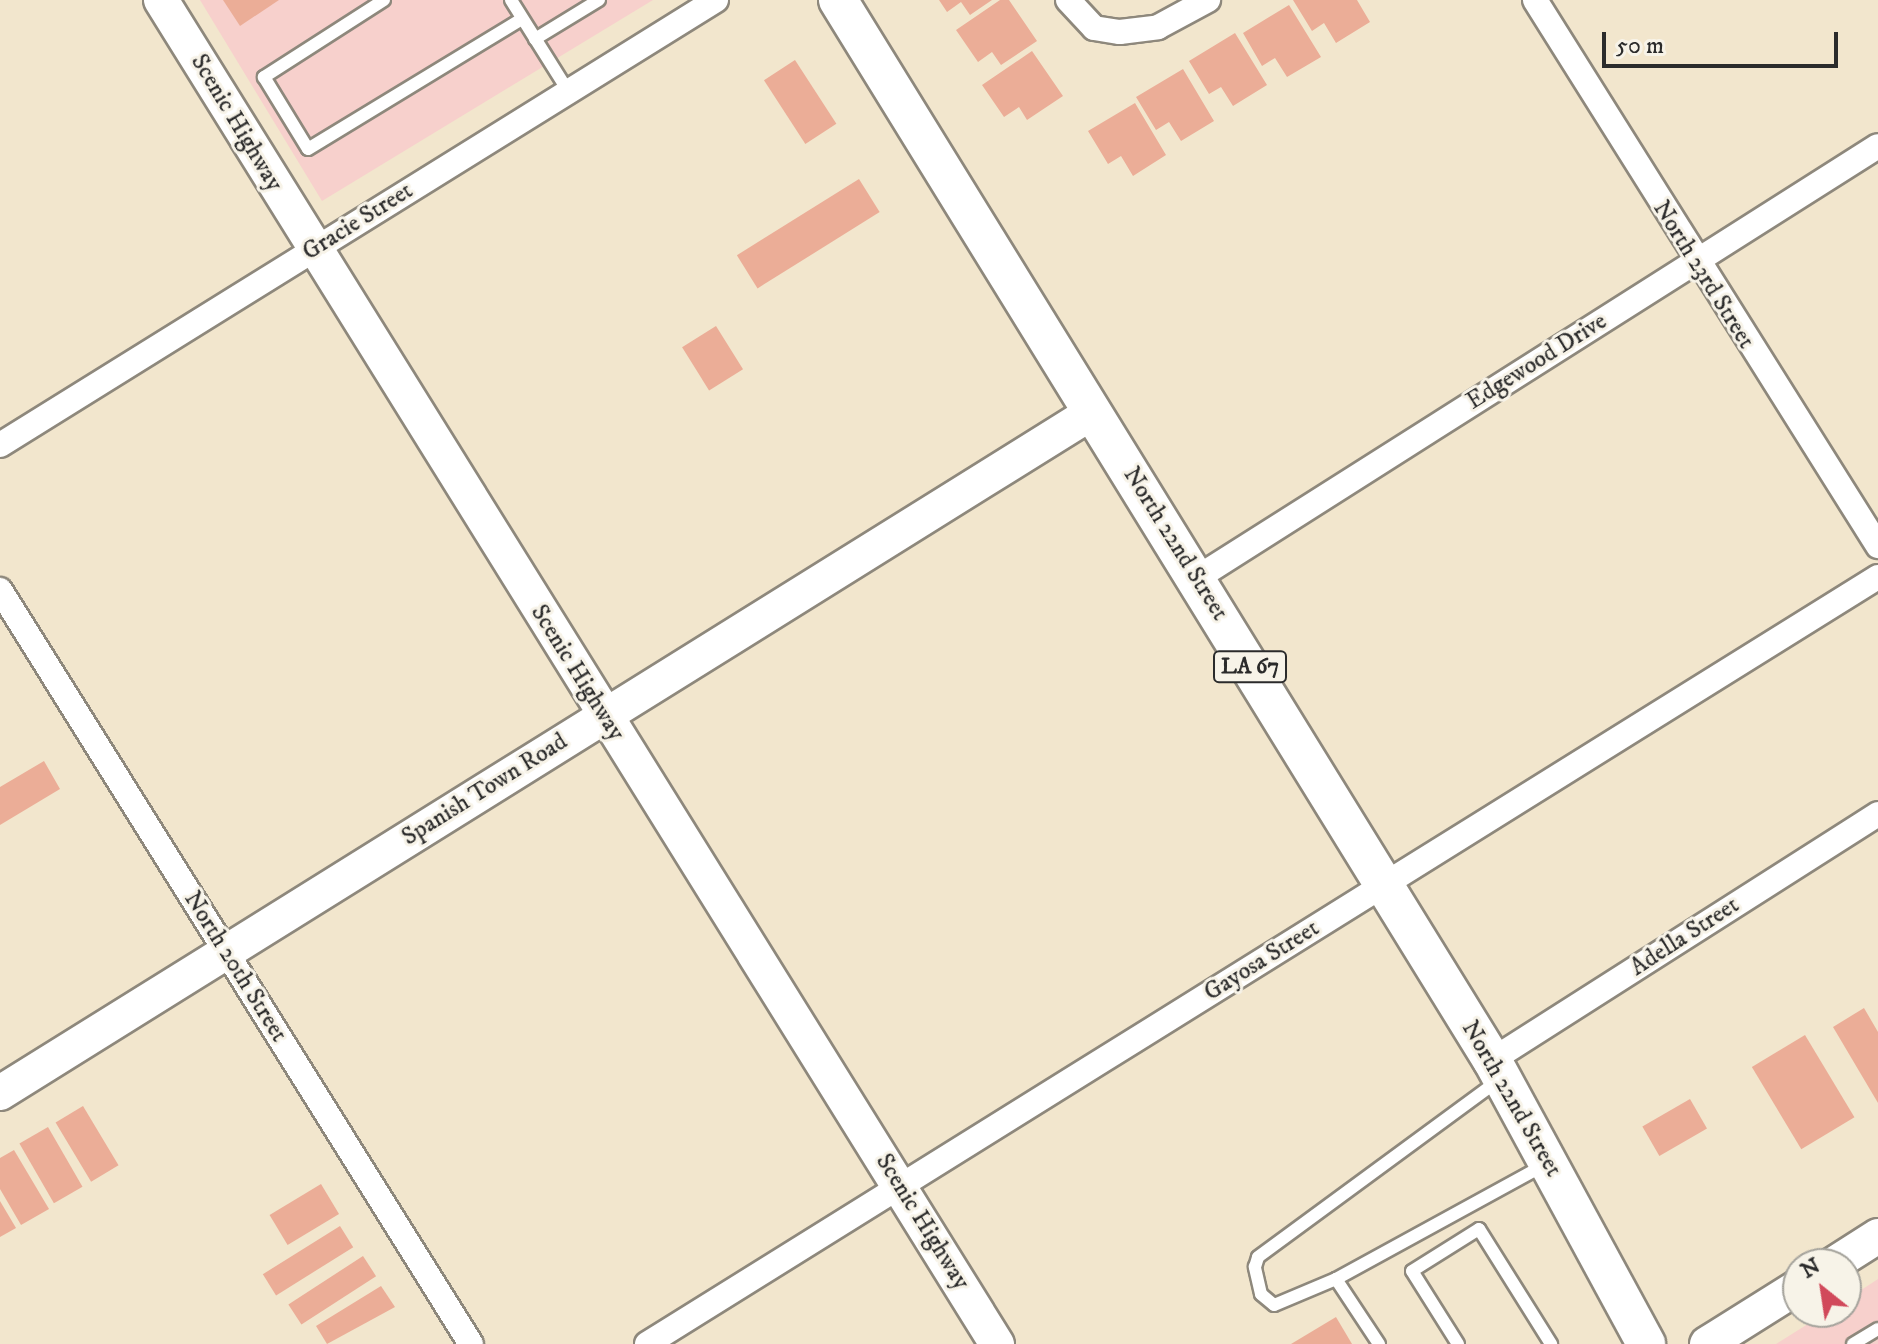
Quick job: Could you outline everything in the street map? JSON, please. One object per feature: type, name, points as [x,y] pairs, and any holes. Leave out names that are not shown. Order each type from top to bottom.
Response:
[{"type":"main road","name":"North 22nd Street","points":[[838,0],[1497,1069],[1646,1344]]},
{"type":"street","name":"Scenic Highway","points":[[161,0],[313,250],[997,1344]]},
{"type":"street","name":"Gracie Street","points":[[0,445],[716,0]]},
{"type":"street","points":[[1068,0],[1094,28],[1120,32],[1158,27],[1208,0]]},
{"type":"street","name":"North 23rd Street","points":[[1535,0],[1693,262],[1878,546]]},
{"type":"street","name":"Edgewood Drive","points":[[1197,578],[1878,146]]},
{"type":"street","name":"Spanish Town Road","points":[[0,1093],[1093,412]]},
{"type":"street","name":"Gayosa Street","points":[[647,1344],[1878,577]]},
{"type":"street","name":"North 20th Street","points":[[0,590],[471,1344]]},
{"type":"street","name":"Adella Street","points":[[1497,1069],[1878,814]]},
{"type":"street","points":[[1859,1248],[1878,1236]]},
{"type":"street","points":[[1707,1344],[1782,1297]]},
{"type":"lane","points":[[384,0],[264,77],[308,149],[522,19]]},
{"type":"lane","points":[[511,0],[568,91]]},
{"type":"lane","points":[[535,39],[599,0]]},
{"type":"lane","points":[[1497,1069],[1258,1257],[1255,1267],[1261,1294],[1274,1305],[1336,1279],[1548,1163]]},
{"type":"lane","points":[[1458,1344],[1412,1271],[1479,1229],[1551,1344]]},
{"type":"lane","points":[[1336,1279],[1379,1344]]},
{"type":"lane","points":[[1853,1344],[1878,1329]]},
{"type":"shaded area","points":[[200,0],[653,0],[322,201]]},
{"type":"shaded area","points":[[1878,1279],[1878,1344],[1776,1344],[1802,1328],[1862,1328],[1862,1290]]},
{"type":"building","points":[[223,0],[279,0],[240,26]]},
{"type":"building","points":[[939,0],[992,0],[970,15],[961,2],[947,12]]},
{"type":"building","points":[[1000,0],[1009,0],[1037,41],[1001,65],[992,52],[978,62],[956,30]]},
{"type":"building","points":[[1293,0],[1357,0],[1370,22],[1336,43],[1324,23],[1312,31]]},
{"type":"building","points":[[1289,5],[1321,57],[1287,77],[1275,58],[1262,66],[1243,33]]},
{"type":"building","points":[[1235,33],[1267,85],[1233,106],[1221,87],[1209,94],[1189,61]]},
{"type":"building","points":[[1032,51],[1063,96],[1027,120],[1019,107],[1004,117],[982,85]]},
{"type":"building","points":[[795,60],[836,124],[805,144],[764,80]]},
{"type":"building","points":[[1183,69],[1214,121],[1181,141],[1169,122],[1156,130],[1136,97]]},
{"type":"building","points":[[1135,103],[1166,155],[1133,176],[1121,156],[1108,164],[1088,131]]},
{"type":"building","points":[[859,179],[880,212],[758,288],[737,255]]},
{"type":"building","points":[[716,326],[743,369],[709,390],[682,347]]},
{"type":"building","points":[[44,761],[60,789],[0,825],[0,787]]},
{"type":"building","points":[[1864,1008],[1878,1032],[1878,1103],[1833,1027]]},
{"type":"building","points":[[1805,1035],[1854,1117],[1801,1149],[1752,1067]]},
{"type":"building","points":[[1690,1099],[1707,1128],[1659,1156],[1642,1126]]},
{"type":"building","points":[[83,1106],[119,1165],[91,1182],[56,1122]]},
{"type":"building","points":[[48,1127],[82,1187],[54,1203],[19,1144]]},
{"type":"building","points":[[14,1150],[49,1209],[21,1225],[0,1189],[0,1158]]},
{"type":"building","points":[[321,1184],[339,1214],[288,1245],[270,1215]]},
{"type":"building","points":[[0,1201],[16,1228],[0,1237]]},
{"type":"building","points":[[340,1226],[353,1247],[276,1295],[263,1274]]},
{"type":"building","points":[[363,1256],[376,1276],[301,1325],[288,1304]]},
{"type":"building","points":[[381,1286],[395,1307],[327,1344],[316,1326]]},
{"type":"building","points":[[1336,1317],[1352,1344],[1291,1344]]}]
